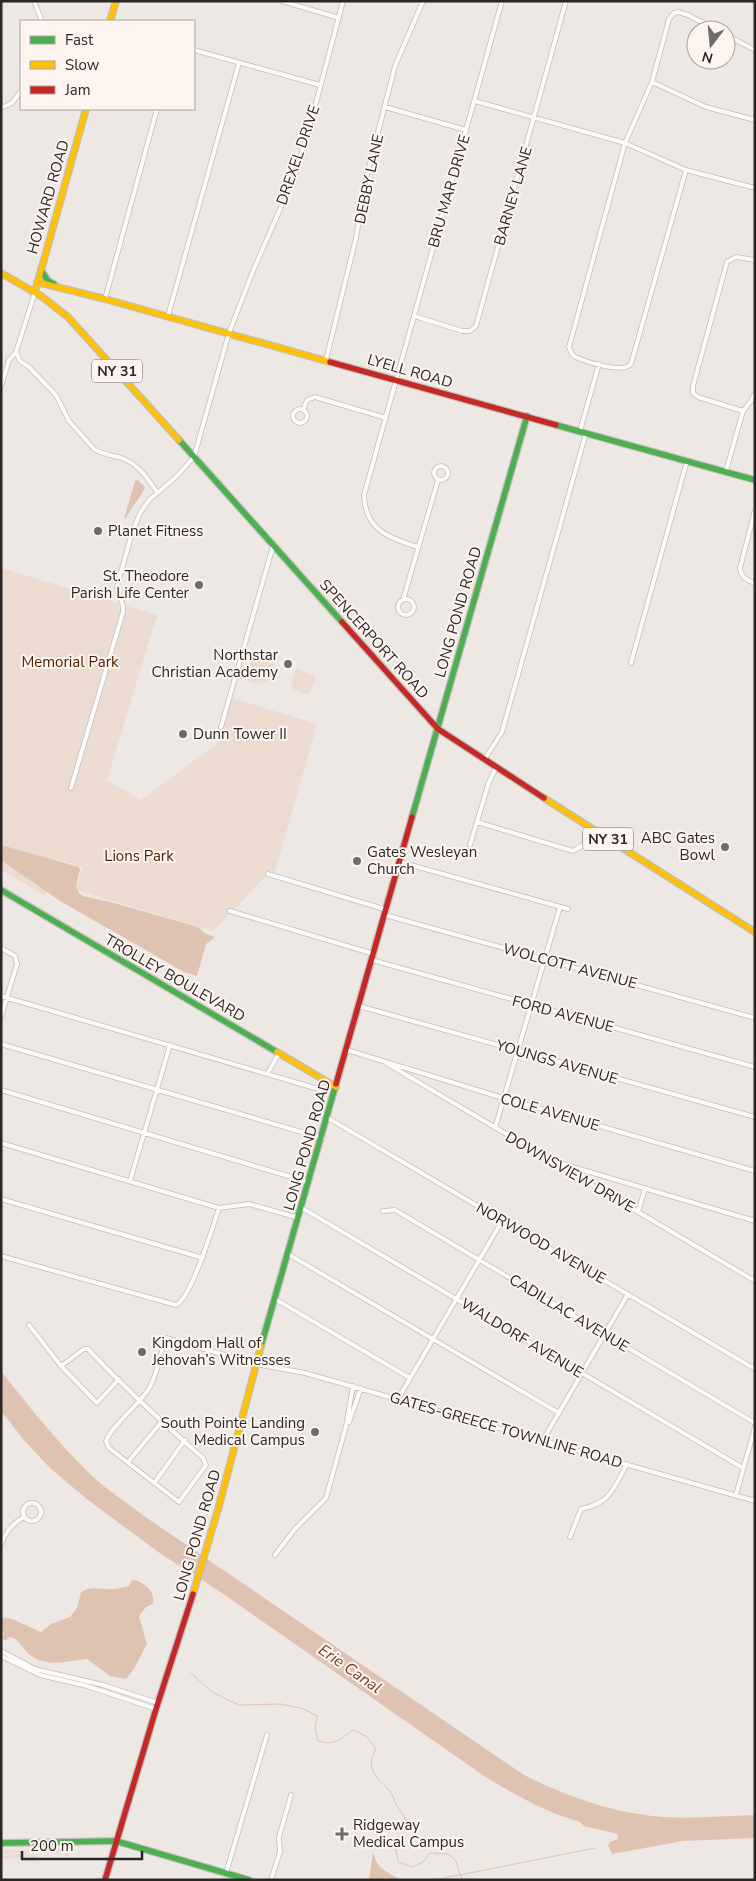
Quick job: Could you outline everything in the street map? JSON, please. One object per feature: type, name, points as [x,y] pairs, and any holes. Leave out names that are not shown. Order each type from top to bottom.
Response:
[{"type":"main road","points":[[110,20],[116,1]]},
{"type":"main road","name":"HOWARD ROAD","points":[[35,292],[86,110]]},
{"type":"main road","name":"LYELL ROAD","points":[[41,270],[48,281],[58,286]]},
{"type":"main road","name":"NY 31","points":[[1,273],[35,292]]},
{"type":"main road","name":"LYELL ROAD","points":[[38,282],[168,316],[755,480]]},
{"type":"main road","name":"SPENCERPORT ROAD","points":[[35,292],[64,312],[76,325],[438,729],[496,768],[755,932]]},
{"type":"main road","name":"LONG POND ROAD","points":[[105,1880],[207,1548],[256,1364],[328,1118],[527,416]]},
{"type":"main road","name":"TROLLEY BOULEVARD","points":[[1,890],[336,1087]]},
{"type":"main road","points":[[1,1843],[116,1841],[249,1880]]},
{"type":"street","points":[[34,1],[42,20]]},
{"type":"street","points":[[282,1],[339,18]]},
{"type":"street","name":"DREXEL DRIVE","points":[[194,457],[229,333],[294,175],[316,103],[343,1]]},
{"type":"street","name":"DEBBY LANE","points":[[326,360],[356,238],[366,180],[396,66],[423,1]]},
{"type":"street","name":"BRU MAR DRIVE","points":[[418,547],[384,536],[374,525],[364,502],[365,488],[397,380],[502,1]]},
{"type":"street","name":"BARNEY LANE","points":[[414,316],[462,331],[470,331],[476,326],[566,1]]},
{"type":"street","points":[[686,170],[631,364],[623,369],[575,357],[569,347],[625,143],[652,82],[667,23],[674,13],[678,12],[698,20]]},
{"type":"street","points":[[736,40],[755,50]]},
{"type":"street","points":[[195,50],[320,85]]},
{"type":"street","points":[[168,316],[239,63]]},
{"type":"street","points":[[652,82],[706,107],[755,120]]},
{"type":"street","points":[[1,108],[12,102],[20,92]]},
{"type":"street","points":[[475,101],[625,143],[686,170],[755,188]]},
{"type":"street","points":[[385,107],[466,130]]},
{"type":"street","points":[[105,299],[157,110]]},
{"type":"street","points":[[743,411],[698,397],[694,393],[693,386],[727,262],[736,257],[755,260]]},
{"type":"street","points":[[1,387],[9,360],[16,352],[35,292]]},
{"type":"street","points":[[16,352],[20,360],[56,395],[69,421],[94,449],[137,466],[157,492]]},
{"type":"street","points":[[484,760],[502,732],[583,432],[599,364]]},
{"type":"street","points":[[726,471],[743,411],[755,393]]},
{"type":"street","points":[[303,410],[307,400],[315,397],[386,418]]},
{"type":"street","points":[[71,788],[123,612],[123,602],[119,596],[118,586],[132,533],[144,507],[194,457]]},
{"type":"street","points":[[631,663],[687,461]]},
{"type":"street","points":[[403,600],[409,599],[413,602],[414,608],[410,614],[402,614],[399,610],[399,605],[403,600],[438,480]]},
{"type":"street","points":[[755,510],[740,568],[741,575],[745,579],[755,583]]},
{"type":"street","points":[[221,727],[273,546]]},
{"type":"street","points":[[470,845],[489,782],[496,768]]},
{"type":"street","points":[[477,822],[573,850],[583,844],[592,829]]},
{"type":"street","points":[[400,862],[568,909]]},
{"type":"street","name":"WOLCOTT AVENUE","points":[[268,874],[386,912],[755,1018]]},
{"type":"street","points":[[495,1128],[560,907]]},
{"type":"street","name":"FORD AVENUE","points":[[230,911],[531,1006],[755,1067]]},
{"type":"street","points":[[1,948],[12,954],[17,960],[1,1017]]},
{"type":"street","points":[[1,996],[325,1091]]},
{"type":"street","name":"YOUNGS AVENUE","points":[[359,1006],[755,1117]]},
{"type":"street","points":[[1,1044],[322,1138]]},
{"type":"street","points":[[130,1181],[170,1045]]},
{"type":"street","name":"COLE AVENUE","points":[[347,1050],[755,1171]]},
{"type":"street","points":[[268,1073],[279,1053]]},
{"type":"street","name":"DOWNSVIEW DRIVE","points":[[386,1063],[755,1281]]},
{"type":"street","points":[[1,1090],[309,1182]]},
{"type":"street","name":"NORWOOD AVENUE","points":[[328,1118],[755,1369]]},
{"type":"street","points":[[1,1143],[219,1208],[249,1204],[298,1218]]},
{"type":"street","points":[[549,1160],[755,1221]]},
{"type":"street","points":[[638,1212],[645,1189]]},
{"type":"street","points":[[1,1199],[203,1258]]},
{"type":"street","points":[[1,1256],[176,1305],[183,1300],[203,1258],[219,1208]]},
{"type":"street","name":"WALDORF AVENUE","points":[[302,1208],[743,1468]]},
{"type":"street","name":"CADILLAC AVENUE","points":[[383,1211],[395,1210],[755,1423]]},
{"type":"street","points":[[398,1399],[502,1221]]},
{"type":"street","points":[[288,1254],[559,1413]]},
{"type":"street","points":[[543,1440],[628,1294]]},
{"type":"street","points":[[275,1299],[410,1378]]},
{"type":"street","points":[[29,1325],[61,1366],[97,1403],[119,1379]]},
{"type":"street","name":"GATES-GREECE TOWNLINE ROAD","points":[[141,1400],[150,1388],[166,1338],[256,1364],[305,1373],[361,1388],[755,1501]]},
{"type":"street","points":[[61,1366],[84,1349],[88,1349],[206,1462],[202,1471],[179,1502],[109,1448],[106,1441],[141,1400]]},
{"type":"street","points":[[275,1555],[294,1529],[326,1498],[346,1426],[353,1386]]},
{"type":"street","points":[[346,1426],[352,1415],[361,1388]]},
{"type":"street","points":[[128,1462],[163,1420]]},
{"type":"street","points":[[736,1495],[755,1427]]},
{"type":"street","points":[[155,1482],[185,1440]]},
{"type":"street","points":[[570,1537],[581,1509],[594,1506],[607,1499],[627,1464]]},
{"type":"street","points":[[33,1503],[40,1508],[40,1514],[35,1520],[29,1520],[24,1517],[24,1509],[28,1504],[33,1503]]},
{"type":"street","points":[[1,1544],[6,1532],[15,1522],[24,1517]]},
{"type":"street","points":[[1,1650],[36,1669],[103,1685],[157,1706]]},
{"type":"street","points":[[1,1656],[40,1675],[157,1706]]},
{"type":"street","points":[[226,1873],[266,1735]]},
{"type":"street","points":[[271,1880],[280,1852],[279,1837],[291,1795]]},
{"type":"green space","points":[[1,568],[157,615],[107,780],[141,800],[219,742],[232,698],[317,724],[275,872],[264,871],[268,874],[213,931],[76,890],[83,867],[56,859],[45,896],[1,870]]},
{"type":"green space","points":[[255,658],[274,664],[269,681],[259,684],[245,680],[251,659]]},
{"type":"green space","points":[[296,669],[314,675],[316,678],[309,695],[294,690],[291,682]]},
{"type":"green space","points":[[71,1848],[75,1853],[70,1853],[69,1856],[64,1856],[64,1853],[35,1853],[35,1858],[1,1859],[1,1856],[31,1852],[1,1854],[1,1850]]},
{"type":"water","points":[[138,480],[145,487],[124,519],[135,481]]},
{"type":"water","points":[[1,845],[79,867],[76,886],[79,893],[83,896],[198,927],[206,934],[213,936],[214,938],[206,944],[197,976],[184,972],[60,901],[1,860]]},
{"type":"water","name":"Erie Canal","points":[[1,1371],[62,1445],[91,1475],[112,1493],[524,1775],[574,1797],[626,1812],[674,1818],[755,1815],[755,1838],[683,1841],[612,1854],[608,1845],[610,1842],[618,1839],[617,1834],[584,1826],[580,1822],[544,1809],[487,1778],[219,1591],[161,1554],[88,1500],[51,1469],[23,1439],[1,1411]]},
{"type":"water","points":[[132,1580],[141,1582],[151,1591],[153,1604],[146,1607],[139,1616],[147,1644],[134,1669],[126,1679],[110,1676],[87,1659],[50,1663],[36,1659],[14,1638],[9,1637],[6,1641],[1,1638],[4,1634],[1,1628],[1,1617],[12,1619],[41,1632],[51,1624],[70,1617],[77,1608],[81,1592],[93,1588],[115,1589],[129,1586]]},
{"type":"water","points":[[373,1852],[380,1866],[399,1879],[369,1880]]},
{"type":"waterway","points":[[191,1673],[212,1692],[239,1705],[281,1704],[304,1709],[317,1716],[315,1729],[318,1741],[333,1742],[354,1730],[367,1737],[376,1749],[371,1762],[373,1771],[391,1793],[407,1822],[406,1830],[396,1839],[395,1845],[398,1862],[413,1867],[423,1862],[430,1853],[448,1854],[456,1861],[462,1880]]},
{"type":"waterway","points":[[434,1880],[595,1848]]},
{"type":"traffic: fast","points":[[41,270],[48,281],[54,284]]},
{"type":"traffic: fast","points":[[412,817],[527,416]]},
{"type":"traffic: fast","points":[[556,425],[755,480]]},
{"type":"traffic: fast","points":[[179,440],[342,622]]},
{"type":"traffic: fast","points":[[1,890],[277,1052]]},
{"type":"traffic: fast","points":[[261,1346],[336,1084]]},
{"type":"traffic: fast","points":[[1,1843],[116,1841],[249,1880]]},
{"type":"traffic: slow","points":[[110,20],[116,1]]},
{"type":"traffic: slow","points":[[35,292],[86,110]]},
{"type":"traffic: slow","points":[[1,273],[41,296],[68,317],[179,440]]},
{"type":"traffic: slow","points":[[37,282],[105,299],[330,362]]},
{"type":"traffic: slow","points":[[544,798],[755,932]]},
{"type":"traffic: slow","points":[[277,1052],[336,1087]]},
{"type":"traffic: slow","points":[[193,1594],[219,1506],[261,1346]]},
{"type":"traffic: jam","points":[[330,362],[556,425]]},
{"type":"traffic: jam","points":[[342,622],[438,729],[544,798]]},
{"type":"traffic: jam","points":[[336,1084],[412,817]]},
{"type":"traffic: jam","points":[[105,1880],[156,1709],[193,1594]]},
{"type":"place","name":"Planet Fitness","points":[[98,531]]},
{"type":"place","name":"St. Theodore Parish Life Center","points":[[199,585]]},
{"type":"place","name":"Northstar Christian Academy","points":[[288,664]]},
{"type":"place","name":"Dunn Tower II","points":[[183,734]]},
{"type":"place","name":"ABC Gates Bowl","points":[[725,847]]},
{"type":"place","name":"Gates Wesleyan Church","points":[[357,861]]},
{"type":"place","name":"Kingdom Hall of Jehovah’s Witnesses","points":[[142,1352]]},
{"type":"place","name":"South Pointe Landing Medical Campus","points":[[315,1432]]},
{"type":"place","name":"Ridgeway Medical Campus","points":[[342,1834]]},
{"type":"park label","name":"Memorial Park","points":[[70,662]]},
{"type":"park label","name":"Lions Park","points":[[139,856]]}]
